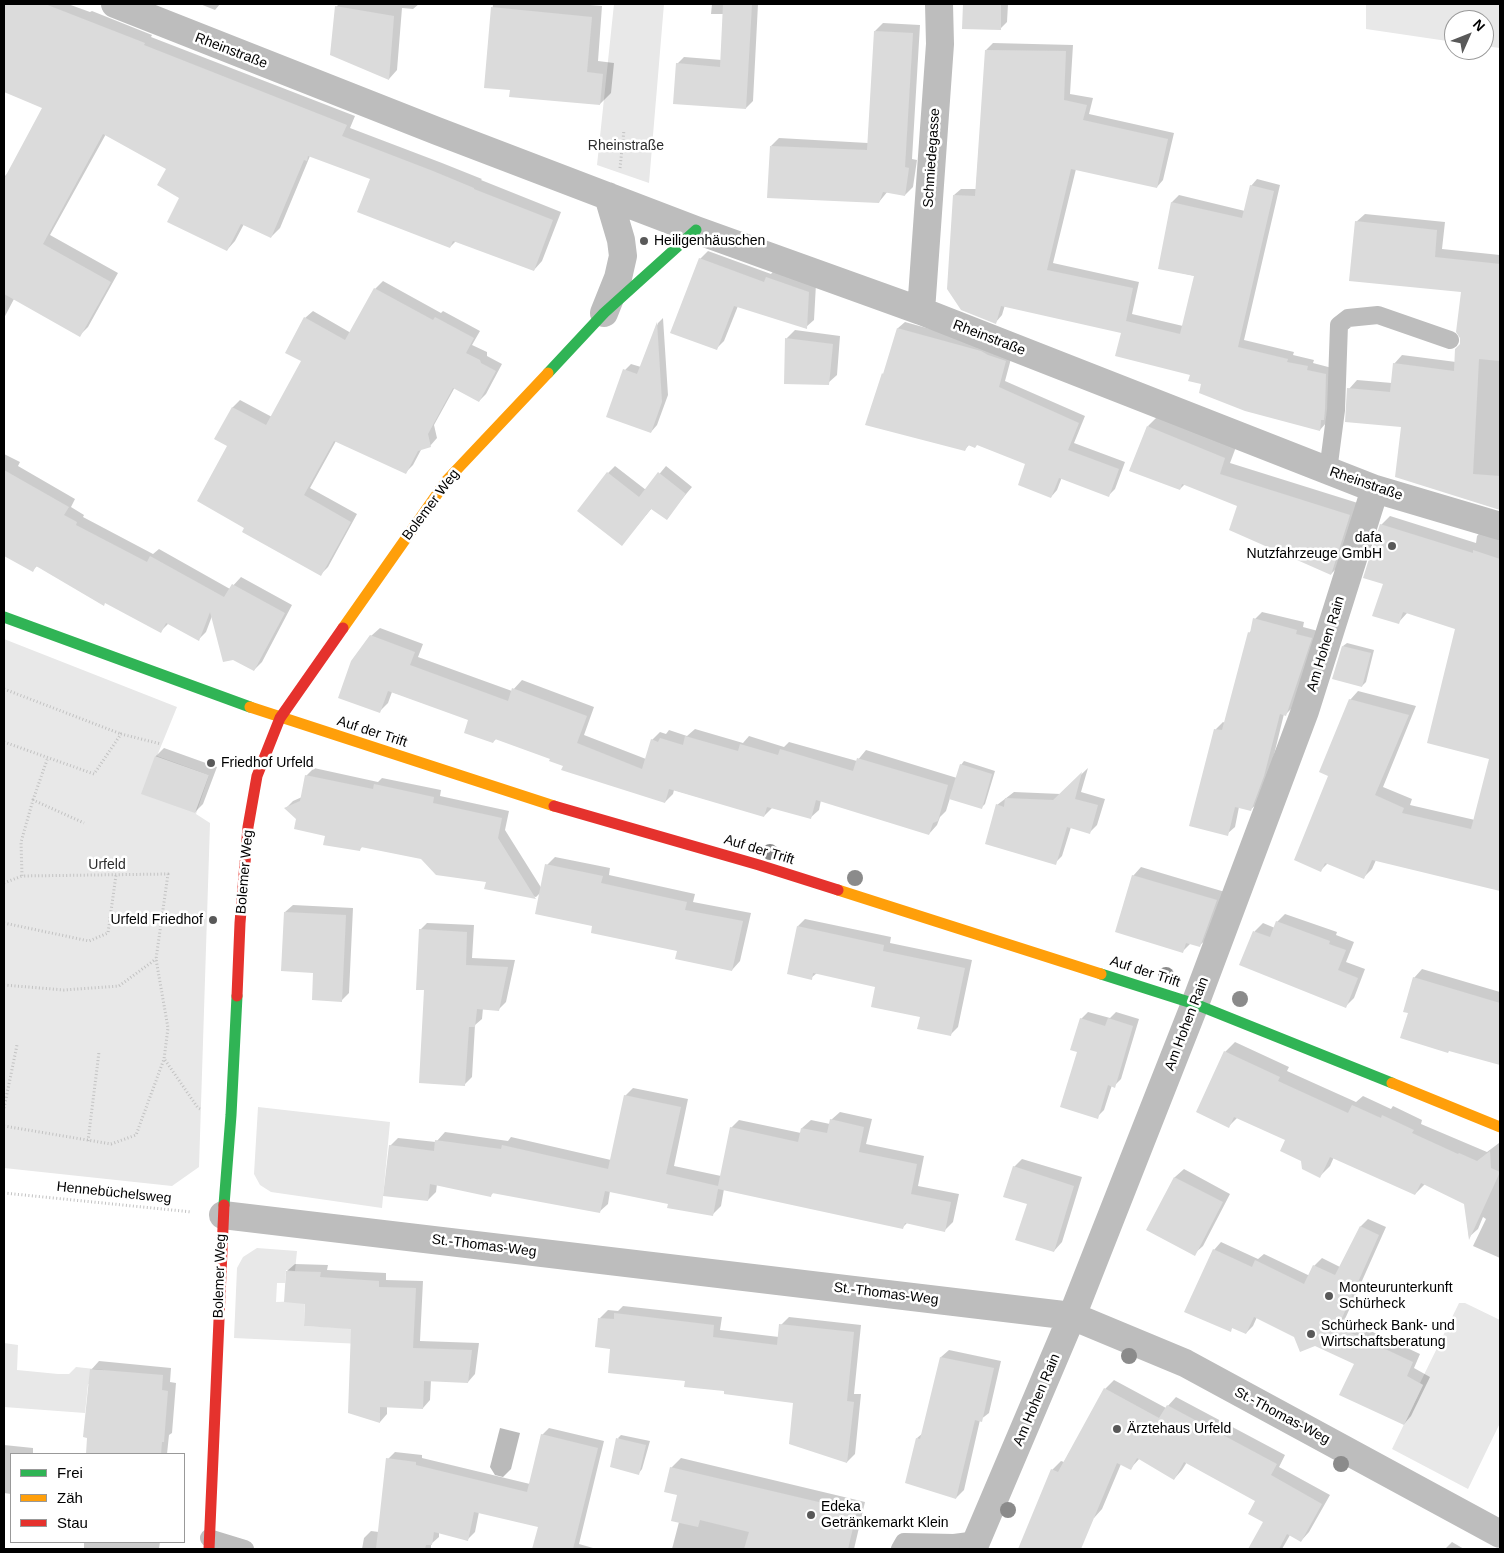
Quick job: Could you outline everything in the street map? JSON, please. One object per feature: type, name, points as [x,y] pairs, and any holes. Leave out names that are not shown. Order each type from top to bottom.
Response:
[{"type":"street","name":"Rheinstraße","points":[[115,4],[316,84],[696,230],[921,311],[1375,489],[1500,526]]},
{"type":"street","name":"Schmiedegasse","points":[[921,311],[940,44],[939,4]]},
{"type":"street","name":"Bolemer Weg","points":[[604,313],[618,278],[623,256],[611,197]]},
{"type":"street","name":"Bolemer Weg","points":[[209,1544],[223,1215],[231,1115],[240,923],[248,827],[257,776],[280,718],[447,480],[604,313],[696,230]]},
{"type":"street","name":"Am Hohen Rain","points":[[975,1545],[1072,1316],[1195,1004],[1305,711],[1375,489]]},
{"type":"street","name":"Auf der Trift","points":[[4,617],[280,718],[538,802],[759,865],[1195,1004],[1500,1127]]},
{"type":"street","name":"St.-Thomas-Weg","points":[[223,1215],[1072,1316],[1185,1363],[1500,1534]]},
{"type":"lane","points":[[1328,471],[1336,410],[1339,324],[1348,318],[1378,315],[1450,340]]},
{"type":"lane","points":[[900,1549],[904,1542],[975,1545]]},
{"type":"lane","points":[[209,1544],[245,1549]]},
{"type":"path","points":[[611,197],[620,168],[624,130]]},
{"type":"path","points":[[4,689],[121,734],[161,744]]},
{"type":"path","points":[[4,742],[94,774],[121,734]]},
{"type":"path","points":[[22,876],[21,842],[32,800],[48,757]]},
{"type":"path","points":[[32,800],[84,823]]},
{"type":"path","points":[[4,883],[22,876],[168,874],[156,959],[168,1028],[164,1059],[136,1135],[111,1144],[4,1126]]},
{"type":"path","points":[[4,923],[89,941],[108,933],[116,875]]},
{"type":"path","points":[[4,985],[64,990],[119,986],[156,959]]},
{"type":"path","points":[[4,1108],[17,1045]]},
{"type":"path","points":[[88,1141],[99,1052]]},
{"type":"path","points":[[164,1059],[198,1108],[231,1115]]},
{"type":"path","name":"Hennebüchelsweg","points":[[4,1193],[223,1215]]},
{"type":"green space","name":"Rheinstraße","points":[[614,4],[664,4],[649,183],[597,165]]},
{"type":"green space","points":[[1366,4],[1500,4],[1500,48],[1494,47],[1494,10],[1444,10],[1444,41],[1366,29]]},
{"type":"green space","name":"Urfeld","points":[[4,639],[177,707],[157,756],[209,775],[196,814],[210,823],[199,1167],[172,1186],[4,1168]]},
{"type":"green space","points":[[258,1107],[390,1122],[382,1208],[271,1192],[260,1185],[254,1174]]},
{"type":"green space","points":[[257,1248],[297,1251],[295,1271],[286,1270],[285,1283],[277,1283],[276,1302],[305,1301],[304,1326],[364,1329],[362,1344],[234,1338],[237,1268],[243,1257]]},
{"type":"green space","points":[[1459,1303],[1465,1303],[1500,1320],[1500,1423],[1468,1489],[1392,1449],[1423,1385],[1420,1383]]},
{"type":"green space","points":[[4,1343],[18,1345],[17,1370],[69,1374],[76,1367],[104,1370],[103,1385],[88,1384],[85,1413],[4,1407]]},
{"type":"shaded area","points":[[500,1428],[520,1433],[511,1469],[503,1477],[495,1475],[490,1467]]},
{"type":"building","points":[[4,4],[45,4],[145,43],[144,45],[347,125],[342,136],[553,220],[534,271],[453,241],[450,248],[357,212],[370,179],[308,156],[307,161],[304,160],[271,238],[241,224],[227,251],[167,222],[179,198],[157,185],[166,169],[103,134],[43,244],[111,282],[80,337],[4,294],[4,179],[42,108],[4,92]]},
{"type":"building","points":[[723,4],[752,4],[746,109],[673,104],[676,63],[720,67]]},
{"type":"building","points":[[963,4],[1001,4],[1001,30],[962,29]]},
{"type":"building","points":[[335,6],[394,16],[389,80],[330,55]]},
{"type":"building","points":[[491,7],[592,17],[587,72],[603,74],[600,105],[509,97],[510,90],[484,88]]},
{"type":"building","points":[[874,31],[913,33],[905,167],[909,168],[905,196],[883,192],[879,203],[767,198],[770,146],[867,150]]},
{"type":"building","points":[[985,50],[1066,51],[1064,100],[1087,105],[1083,120],[1168,139],[1157,188],[1071,169],[1047,270],[1133,288],[1126,321],[1180,334],[1194,276],[1158,269],[1171,202],[1242,218],[1250,185],[1274,191],[1238,347],[1288,359],[1287,362],[1308,366],[1307,370],[1326,374],[1324,420],[1321,420],[1320,431],[1245,411],[1199,393],[1201,384],[1188,381],[1190,375],[1115,356],[1121,333],[1001,306],[996,324],[961,310],[947,289],[953,195],[975,196]]},
{"type":"building","points":[[1355,221],[1437,230],[1435,257],[1500,264],[1500,361],[1479,359],[1473,474],[1500,476],[1500,510],[1395,477],[1401,427],[1345,422],[1347,388],[1390,392],[1393,363],[1454,371],[1455,349],[1460,344],[1460,338],[1456,332],[1461,292],[1349,281]]},
{"type":"building","points":[[699,258],[764,282],[766,277],[809,292],[807,329],[734,306],[717,350],[670,333]]},
{"type":"building","points":[[374,288],[433,320],[435,317],[474,338],[466,353],[496,371],[479,402],[453,388],[428,434],[431,447],[418,451],[406,474],[334,441],[304,495],[351,522],[321,576],[242,532],[244,528],[197,501],[227,446],[214,439],[232,407],[266,425],[301,361],[285,353],[304,317],[345,340]]},
{"type":"building","points":[[657,322],[662,402],[651,433],[606,417],[623,369],[637,374]]},
{"type":"building","points":[[897,328],[981,351],[1006,361],[999,387],[1079,423],[1068,450],[1119,469],[1109,497],[1059,478],[1051,498],[1018,485],[1025,464],[977,445],[975,448],[968,445],[965,451],[865,425]]},
{"type":"building","points":[[785,338],[833,344],[829,385],[784,384]]},
{"type":"building","points":[[1147,426],[1225,458],[1220,474],[1350,515],[1331,575],[1229,530],[1237,506],[1182,484],[1180,490],[1129,471]]},
{"type":"building","points":[[4,470],[69,507],[64,515],[77,522],[76,525],[147,562],[150,556],[224,597],[232,584],[285,613],[254,671],[233,660],[223,662],[210,612],[199,641],[166,623],[161,633],[105,603],[104,606],[36,566],[33,572],[4,556]]},
{"type":"building","points":[[607,472],[639,497],[658,472],[686,494],[667,520],[651,509],[622,546],[577,511]]},
{"type":"building","points":[[1380,524],[1473,553],[1473,550],[1500,559],[1500,891],[1372,860],[1364,879],[1325,863],[1321,872],[1294,860],[1328,776],[1319,772],[1349,699],[1409,715],[1375,795],[1404,808],[1402,813],[1471,829],[1489,759],[1427,743],[1455,629],[1403,612],[1399,624],[1372,616],[1383,584],[1363,578]]},
{"type":"building","points":[[1253,618],[1297,630],[1296,634],[1312,638],[1286,716],[1280,714],[1264,776],[1251,811],[1235,807],[1228,836],[1189,826],[1214,729],[1222,730]]},
{"type":"building","points":[[370,635],[415,652],[410,665],[508,701],[512,688],[587,716],[577,743],[642,769],[651,739],[658,742],[660,738],[683,745],[685,736],[738,751],[740,744],[778,755],[780,749],[853,771],[857,758],[948,785],[938,821],[933,823],[929,835],[816,800],[811,819],[767,807],[764,817],[669,789],[665,803],[561,770],[563,766],[549,761],[550,759],[495,739],[493,743],[464,733],[468,720],[388,691],[380,713],[338,698],[351,661]]},
{"type":"building","points":[[1342,646],[1371,653],[1362,687],[1332,679]]},
{"type":"building","points":[[155,756],[209,775],[195,813],[141,794]]},
{"type":"building","points":[[960,764],[992,774],[982,809],[949,799]]},
{"type":"building","points":[[1082,772],[1075,799],[1098,805],[1090,834],[1067,827],[1056,865],[985,844],[996,804],[1004,807],[1005,798],[1053,800]]},
{"type":"building","points":[[305,775],[373,789],[374,784],[434,797],[433,803],[502,818],[498,838],[536,899],[484,889],[486,882],[436,875],[421,859],[361,847],[360,851],[323,845],[325,836],[294,829],[296,819],[284,808],[300,801]]},
{"type":"building","points":[[545,864],[603,876],[601,883],[687,902],[685,910],[743,921],[732,971],[675,959],[677,951],[591,933],[592,926],[535,914]]},
{"type":"building","points":[[1132,875],[1217,900],[1200,947],[1186,943],[1183,953],[1115,932]]},
{"type":"building","points":[[284,912],[346,915],[342,1002],[312,1000],[313,973],[281,971]]},
{"type":"building","points":[[1276,921],[1330,941],[1329,944],[1346,950],[1338,970],[1358,978],[1346,1008],[1239,965],[1253,931],[1270,937]]},
{"type":"building","points":[[797,926],[884,945],[883,951],[965,968],[951,1036],[917,1029],[920,1017],[871,1007],[875,987],[813,973],[812,980],[787,974]]},
{"type":"building","points":[[419,929],[467,932],[466,965],[508,967],[499,1011],[477,1009],[475,1027],[469,1027],[465,1086],[419,1083],[424,990],[416,990]]},
{"type":"building","points":[[1413,977],[1500,1003],[1500,1065],[1449,1051],[1448,1053],[1400,1038],[1408,1013],[1403,1012]]},
{"type":"building","points":[[1080,1018],[1105,1026],[1108,1018],[1133,1026],[1115,1088],[1108,1085],[1098,1119],[1060,1107],[1077,1052],[1070,1050]]},
{"type":"building","points":[[1224,1051],[1280,1077],[1278,1081],[1348,1113],[1352,1105],[1381,1118],[1382,1115],[1414,1130],[1412,1133],[1477,1161],[1490,1151],[1491,1168],[1500,1172],[1469,1240],[1464,1204],[1421,1183],[1415,1195],[1330,1157],[1320,1178],[1302,1169],[1301,1161],[1280,1151],[1285,1140],[1234,1117],[1229,1128],[1196,1112]]},
{"type":"building","points":[[624,1095],[681,1107],[666,1174],[718,1186],[730,1127],[798,1142],[801,1128],[827,1133],[830,1119],[864,1127],[859,1152],[917,1164],[911,1194],[951,1202],[945,1232],[905,1223],[903,1229],[718,1189],[713,1216],[667,1208],[668,1204],[605,1191],[600,1213],[492,1193],[491,1197],[430,1184],[428,1201],[383,1196],[389,1145],[434,1151],[435,1140],[501,1149],[502,1145],[608,1169]]},
{"type":"building","points":[[1013,1166],[1074,1186],[1054,1252],[1015,1240],[1027,1204],[1003,1197]]},
{"type":"building","points":[[1174,1177],[1223,1202],[1195,1256],[1146,1230]]},
{"type":"building","points":[[1360,1226],[1379,1235],[1338,1327],[1413,1362],[1407,1376],[1423,1385],[1404,1425],[1339,1395],[1354,1364],[1315,1346],[1300,1352],[1294,1337],[1254,1317],[1246,1334],[1232,1328],[1231,1332],[1184,1312],[1213,1249],[1252,1267],[1255,1260],[1304,1284],[1313,1265],[1335,1275]]},
{"type":"building","points":[[286,1271],[321,1272],[320,1277],[379,1281],[379,1287],[416,1288],[413,1348],[472,1350],[468,1383],[424,1381],[423,1409],[380,1407],[380,1423],[348,1413],[351,1329],[304,1326],[305,1304],[284,1302]]},
{"type":"building","points":[[614,1313],[714,1325],[713,1337],[777,1345],[779,1324],[854,1332],[847,1401],[854,1402],[847,1463],[789,1444],[793,1403],[724,1394],[724,1391],[684,1387],[685,1381],[608,1373],[610,1349],[595,1347],[598,1318],[614,1319]]},
{"type":"building","points":[[940,1357],[994,1368],[982,1422],[975,1420],[956,1499],[905,1483],[916,1438],[920,1439]]},
{"type":"building","points":[[90,1369],[163,1375],[162,1390],[168,1391],[164,1442],[162,1442],[161,1453],[86,1453],[87,1438],[83,1437]]},
{"type":"building","points":[[1104,1388],[1159,1418],[1167,1405],[1277,1464],[1271,1475],[1322,1504],[1301,1542],[1287,1534],[1279,1549],[1248,1549],[1263,1522],[1248,1514],[1255,1501],[1184,1462],[1174,1480],[1137,1458],[1131,1470],[1117,1463],[1081,1549],[1018,1549],[1051,1469],[1058,1472]]},
{"type":"building","points":[[541,1434],[598,1448],[573,1549],[532,1549],[538,1527],[474,1512],[468,1541],[434,1532],[432,1545],[426,1545],[425,1549],[376,1549],[386,1458],[416,1462],[416,1465],[527,1492]]},
{"type":"building","points":[[616,1438],[646,1445],[639,1475],[610,1467]]},
{"type":"building","points":[[670,1467],[857,1511],[848,1549],[744,1549],[749,1532],[700,1520],[698,1527],[671,1521],[677,1495],[664,1492]]},
{"type":"traffic: fast","points":[[548,373],[604,313],[696,230]]},
{"type":"traffic: fast","points":[[4,617],[250,707]]},
{"type":"traffic: fast","points":[[1101,974],[1195,1004],[1392,1083]]},
{"type":"traffic: fast","points":[[224,1205],[237,996]]},
{"type":"traffic: slow","points":[[343,628],[447,480],[548,373]]},
{"type":"traffic: slow","points":[[250,707],[554,806]]},
{"type":"traffic: slow","points":[[838,890],[1101,974]]},
{"type":"traffic: slow","points":[[1392,1083],[1500,1127]]},
{"type":"traffic: jam","points":[[237,996],[240,923],[248,827],[257,776],[280,718],[343,628]]},
{"type":"traffic: jam","points":[[554,806],[759,865],[838,890]]},
{"type":"traffic: jam","points":[[209,1549],[224,1205]]},
{"type":"place","name":"Heiligenhäuschen","points":[[644,241]]},
{"type":"place","name":"dafa Nutzfahrzeuge GmbH","points":[[1392,546]]},
{"type":"place","name":"Friedhof Urfeld","points":[[211,763]]},
{"type":"place","name":"Urfeld Friedhof","points":[[213,920]]},
{"type":"place","name":"Monteurunterkunft Schürheck","points":[[1329,1296]]},
{"type":"place","name":"Schürheck Bank- und Wirtschaftsberatung","points":[[1311,1334]]},
{"type":"place","name":"Ärztehaus Urfeld","points":[[1117,1429]]},
{"type":"place","name":"Edeka Getränkemarkt Klein","points":[[811,1515]]}]
